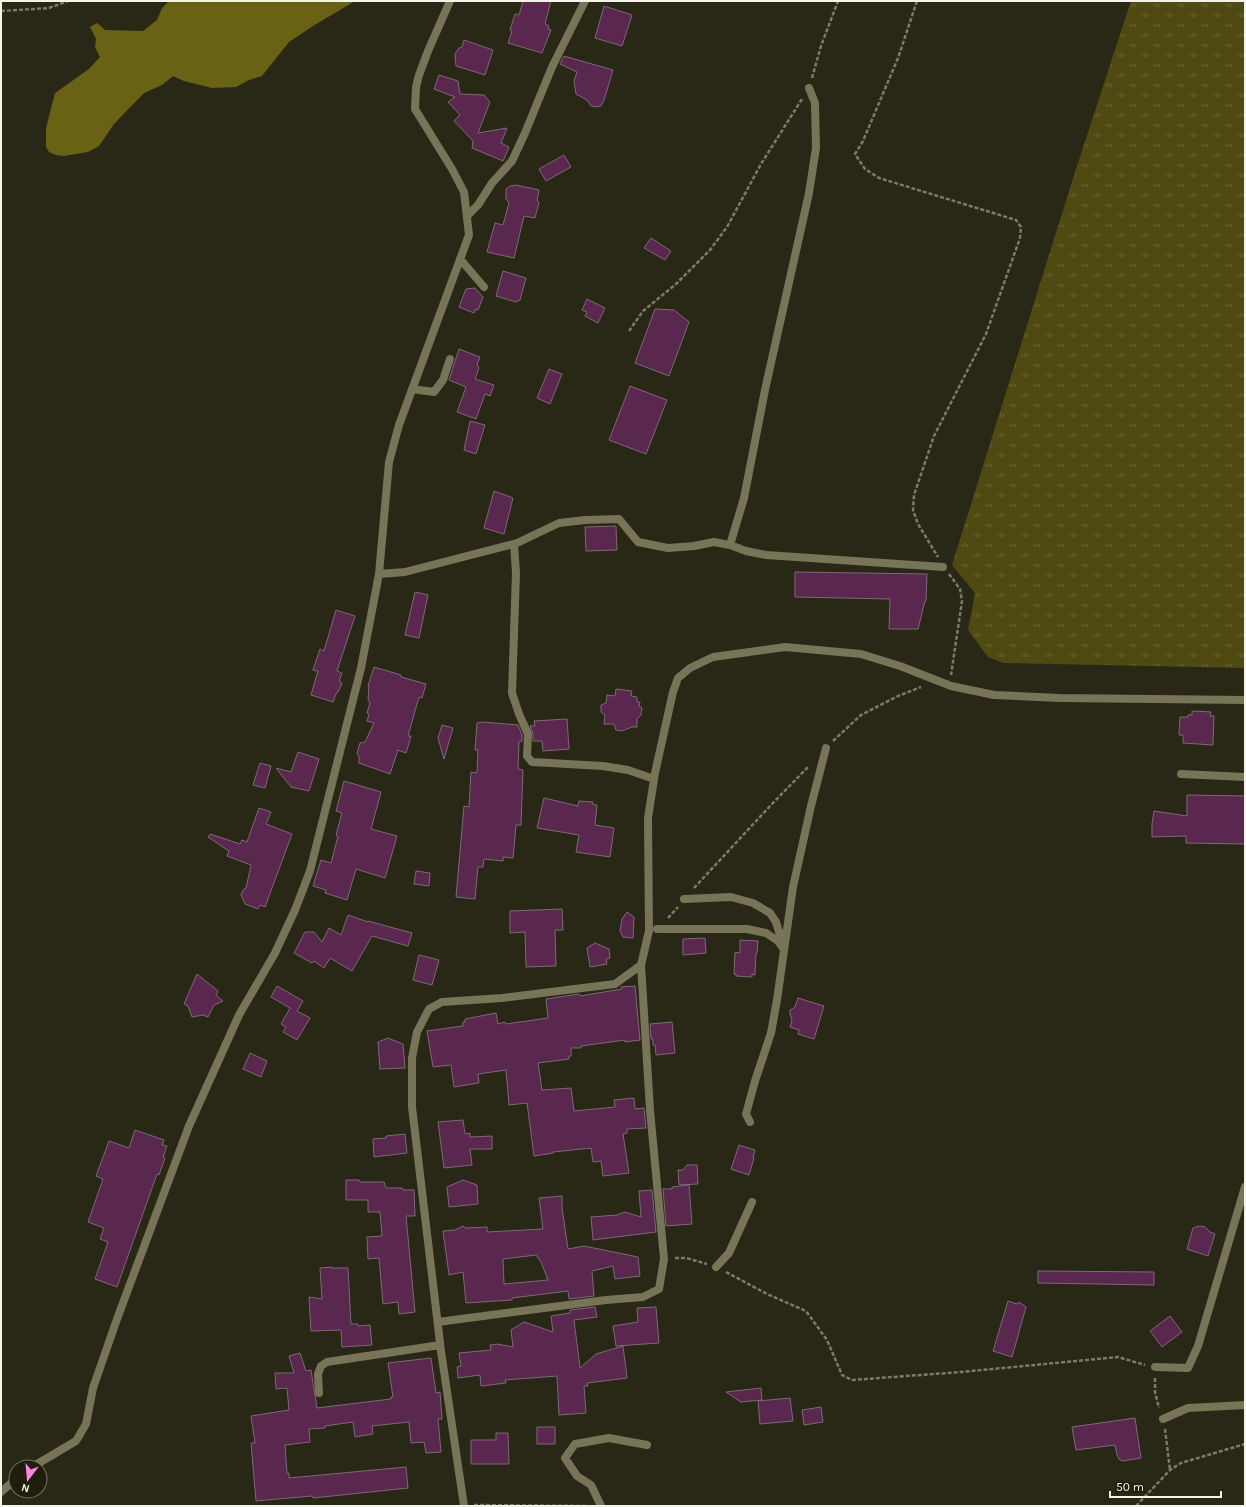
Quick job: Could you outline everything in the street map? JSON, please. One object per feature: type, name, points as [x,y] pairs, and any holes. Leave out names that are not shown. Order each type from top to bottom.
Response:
[{"type":"street","points":[[46,1459],[76,1441],[86,1424],[93,1388],[117,1319],[189,1126],[239,1015],[275,953],[295,910],[310,871],[361,668],[379,574],[389,462],[399,425],[469,235],[464,192],[452,169],[415,109],[416,88],[419,75],[450,1]]},
{"type":"street","points":[[467,216],[478,205],[492,183],[512,161],[552,67],[585,1]]},
{"type":"street","points":[[730,545],[744,498],[765,390],[810,193],[816,148],[815,103],[808,88]]},
{"type":"street","points":[[460,259],[484,287]]},
{"type":"street","points":[[412,389],[434,392],[443,380],[450,359]]},
{"type":"street","points":[[379,574],[406,572],[514,544],[559,523],[584,520],[619,519],[638,542],[668,548],[694,546],[714,542],[766,555],[943,567]]},
{"type":"street","points":[[514,544],[516,573],[512,693],[528,734],[527,756],[532,762],[603,766],[628,770],[654,779]]},
{"type":"street","points":[[438,1322],[606,1300],[643,1297],[659,1289],[664,1259],[650,1110],[641,965],[649,931],[648,818],[654,779],[673,692],[678,678],[690,668],[713,656],[785,647],[861,654],[900,666],[951,686],[994,695],[1044,698],[1245,700]]},
{"type":"street","points":[[750,1122],[746,1114],[771,1033],[793,887],[826,748]]},
{"type":"street","points":[[1181,774],[1245,777]]},
{"type":"street","points":[[684,899],[731,897],[753,903],[770,913],[776,922],[782,937],[784,950]]},
{"type":"street","points":[[657,929],[747,929],[766,933],[778,941],[784,950]]},
{"type":"street","points":[[464,1506],[440,1345],[412,1107],[413,1052],[417,1032],[429,1009],[442,1002],[502,998],[615,984],[641,965]]},
{"type":"street","points":[[1155,1367],[1188,1368],[1198,1346],[1245,1187]]},
{"type":"street","points":[[716,1266],[729,1253],[752,1202]]},
{"type":"street","points":[[319,1392],[318,1374],[321,1366],[327,1362],[440,1345]]},
{"type":"street","points":[[1162,1419],[1188,1408],[1245,1405]]},
{"type":"street","points":[[601,1506],[591,1484],[577,1476],[566,1458],[575,1444],[609,1438],[647,1445]]},
{"type":"path","points":[[1,11],[49,8],[68,1]]},
{"type":"path","points":[[629,331],[643,311],[676,284],[710,250],[727,227],[761,164],[808,88],[821,46],[838,1]]},
{"type":"path","points":[[917,1],[898,58],[863,140],[855,154],[865,169],[879,178],[1016,220],[1020,227],[1020,238],[986,334],[934,436],[914,494],[913,510],[918,524],[943,567],[960,589],[962,601],[951,673],[951,686]]},
{"type":"path","points":[[826,748],[838,735],[862,715],[898,696],[922,686],[933,678]]},
{"type":"path","points":[[657,929],[770,805],[811,765]]},
{"type":"path","points":[[664,1259],[686,1258],[716,1266],[767,1294],[806,1311],[828,1340],[842,1375],[852,1380],[1118,1357],[1155,1367]]},
{"type":"path","points":[[1136,1506],[1170,1470],[1181,1463],[1245,1444]]},
{"type":"path","points":[[464,1506],[586,1506]]},
{"type":"green space","points":[[1131,1],[1245,1],[1245,668],[1003,663],[988,657],[968,630],[975,593],[952,565],[1074,175]]},
{"type":"shaded area","points":[[169,1],[355,1],[289,42],[262,76],[249,80],[236,87],[212,88],[184,81],[173,76],[162,85],[144,93],[114,124],[99,146],[88,152],[64,156],[49,152],[46,147],[46,128],[55,93],[89,69],[100,57],[95,47],[96,39],[90,27],[97,23],[105,30],[143,31],[157,20],[162,8]]},
{"type":"building","points":[[523,1],[551,1],[545,24],[549,26],[548,29],[551,30],[542,53],[508,43],[515,14],[519,15]]},
{"type":"building","points":[[604,6],[632,15],[622,46],[595,38]]},
{"type":"building","points":[[464,40],[493,50],[485,75],[456,66],[455,54],[459,48],[462,47]]},
{"type":"building","points":[[564,56],[613,70],[601,106],[591,106],[587,100],[576,94],[574,81],[577,72],[560,64]]},
{"type":"building","points":[[439,75],[458,81],[460,94],[484,95],[490,102],[478,133],[507,128],[501,143],[509,147],[503,161],[472,148],[473,141],[454,121],[460,115],[448,102],[455,97],[434,89]]},
{"type":"building","points":[[564,155],[571,167],[546,181],[539,169]]},
{"type":"building","points":[[516,185],[539,190],[537,201],[539,202],[535,218],[524,216],[514,258],[487,252],[495,223],[503,225],[509,203],[506,199],[506,189],[510,186]]},
{"type":"building","points":[[651,238],[671,251],[665,260],[644,248]]},
{"type":"building","points":[[503,271],[526,278],[520,300],[516,302],[496,296]]},
{"type":"building","points":[[475,288],[483,297],[478,310],[476,309],[474,313],[459,307],[466,289]]},
{"type":"building","points":[[587,299],[605,308],[598,323],[585,316],[587,312],[582,310]]},
{"type":"building","points":[[655,309],[674,310],[689,322],[669,376],[635,363]]},
{"type":"building","points":[[459,349],[480,357],[477,365],[479,368],[475,379],[494,385],[490,396],[485,394],[476,419],[457,412],[466,387],[449,380]]},
{"type":"building","points":[[549,369],[562,374],[550,404],[537,398]]},
{"type":"building","points":[[630,386],[667,400],[646,454],[609,440]]},
{"type":"building","points":[[470,421],[485,425],[476,454],[464,450]]},
{"type":"building","points":[[494,491],[513,498],[504,534],[484,528]]},
{"type":"building","points":[[616,526],[617,550],[586,551],[585,527]]},
{"type":"building","points":[[795,572],[927,574],[926,601],[918,629],[889,629],[890,599],[795,597]]},
{"type":"building","points":[[415,592],[428,595],[419,638],[405,635]]},
{"type":"building","points":[[336,610],[355,616],[337,671],[342,673],[339,681],[342,683],[333,702],[311,695],[318,671],[313,670],[320,649],[324,651]]},
{"type":"building","points":[[374,667],[426,684],[422,698],[419,697],[408,736],[411,736],[406,753],[398,750],[390,774],[359,763],[359,756],[357,754],[360,743],[365,742],[374,723],[367,721],[369,714],[367,713],[370,703],[368,700],[368,686]]},
{"type":"building","points":[[616,689],[632,691],[631,696],[637,697],[637,702],[640,702],[639,706],[642,708],[641,715],[637,719],[637,727],[632,727],[622,731],[616,730],[614,724],[604,724],[605,715],[601,712],[601,705],[606,703],[607,695],[615,696]]},
{"type":"building","points":[[1192,711],[1211,712],[1210,716],[1214,716],[1213,745],[1183,743],[1183,735],[1179,735],[1180,717],[1188,717],[1188,715],[1192,715]]},
{"type":"building","points":[[567,719],[569,749],[543,751],[542,741],[533,741],[533,734],[530,726],[535,726],[534,721]]},
{"type":"building","points":[[483,722],[518,725],[522,735],[522,741],[519,742],[518,769],[523,770],[521,825],[516,825],[513,858],[503,857],[503,861],[484,859],[483,867],[478,867],[475,899],[456,897],[464,806],[469,807],[471,772],[477,773],[478,750],[475,750],[477,723]]},
{"type":"building","points":[[442,725],[453,728],[444,759],[438,738]]},
{"type":"building","points":[[298,752],[319,759],[309,791],[291,787],[276,768],[291,772]]},
{"type":"building","points":[[260,763],[271,766],[265,788],[253,785]]},
{"type":"building","points":[[344,781],[381,792],[371,829],[397,836],[385,878],[356,869],[347,900],[325,893],[326,890],[313,886],[321,860],[331,863],[342,813],[336,811]]},
{"type":"building","points":[[1187,795],[1245,796],[1245,844],[1186,843],[1186,836],[1152,837],[1154,811],[1187,816]]},
{"type":"building","points":[[544,798],[578,806],[579,801],[593,802],[592,804],[597,805],[595,825],[614,828],[610,857],[576,852],[579,835],[537,828]]},
{"type":"building","points":[[259,808],[271,812],[266,824],[292,834],[265,907],[260,905],[258,909],[245,904],[241,895],[243,890],[246,888],[251,865],[227,856],[229,851],[208,837],[210,834],[240,844],[242,840],[247,842]]},
{"type":"building","points":[[416,871],[430,873],[429,886],[414,884]]},
{"type":"building","points":[[562,909],[563,930],[555,930],[556,966],[526,967],[525,932],[510,933],[510,911]]},
{"type":"building","points":[[627,912],[634,917],[633,938],[623,937],[620,931],[622,919]]},
{"type":"building","points":[[348,915],[368,922],[412,933],[408,946],[372,936],[352,971],[330,958],[324,968],[314,961],[312,963],[294,953],[305,932],[314,932],[322,942],[329,928],[341,935]]},
{"type":"building","points":[[705,938],[706,953],[683,955],[683,939]]},
{"type":"building","points":[[740,940],[758,941],[755,975],[752,974],[752,977],[736,976],[736,974],[734,974],[735,952],[740,953]]},
{"type":"building","points":[[595,943],[609,949],[610,958],[606,959],[607,964],[590,967],[587,948]]},
{"type":"building","points":[[419,955],[439,960],[432,985],[413,980]]},
{"type":"building","points":[[197,974],[218,991],[216,995],[223,1001],[214,1005],[208,1017],[203,1015],[192,1017],[188,1006],[184,1004]]},
{"type":"building","points":[[277,986],[303,1001],[297,1011],[310,1018],[297,1040],[283,1032],[286,1027],[281,1024],[290,1008],[271,997]]},
{"type":"building","points":[[635,986],[640,1040],[625,1042],[625,1040],[581,1046],[581,1048],[571,1048],[571,1056],[569,1056],[569,1059],[538,1063],[542,1090],[571,1088],[574,1111],[615,1107],[614,1100],[634,1098],[635,1109],[644,1108],[646,1128],[627,1129],[627,1133],[623,1134],[629,1173],[603,1176],[601,1161],[593,1162],[591,1148],[553,1152],[534,1156],[527,1103],[509,1105],[506,1070],[478,1074],[479,1083],[454,1087],[451,1065],[433,1067],[427,1031],[463,1026],[465,1019],[496,1013],[498,1024],[548,1018],[546,999],[579,994],[580,996],[622,989],[621,987]]},
{"type":"building","points":[[798,998],[824,1006],[814,1039],[798,1034],[799,1030],[790,1027],[792,1021],[790,1010],[795,1007]]},
{"type":"building","points":[[672,1022],[675,1053],[656,1055],[655,1045],[653,1045],[653,1039],[651,1039],[650,1024]]},
{"type":"building","points":[[388,1038],[403,1044],[405,1068],[380,1069],[378,1042]]},
{"type":"building","points":[[250,1053],[267,1061],[261,1077],[243,1069]]},
{"type":"building","points":[[463,1120],[465,1134],[470,1133],[470,1137],[492,1136],[492,1149],[470,1149],[472,1165],[444,1168],[438,1122]]},
{"type":"building","points":[[135,1130],[164,1140],[162,1145],[167,1146],[163,1157],[165,1158],[159,1175],[157,1174],[117,1287],[95,1279],[108,1242],[100,1239],[104,1228],[88,1222],[103,1179],[96,1176],[109,1141],[129,1148]]},
{"type":"building","points":[[405,1134],[407,1153],[374,1157],[373,1139]]},
{"type":"building","points":[[739,1145],[755,1150],[749,1175],[731,1169]]},
{"type":"building","points":[[687,1165],[697,1165],[698,1184],[679,1185],[678,1170],[683,1170]]},
{"type":"building","points":[[346,1180],[359,1180],[360,1182],[384,1182],[386,1188],[414,1190],[415,1216],[406,1216],[415,1312],[399,1314],[398,1302],[383,1304],[379,1258],[368,1259],[367,1237],[382,1236],[380,1212],[368,1212],[368,1200],[346,1200]]},
{"type":"building","points":[[463,1180],[477,1185],[478,1204],[449,1207],[447,1187]]},
{"type":"building","points":[[689,1185],[692,1224],[666,1226],[663,1189],[672,1189],[672,1187]]},
{"type":"building","points":[[652,1190],[656,1232],[593,1240],[591,1217],[617,1215],[625,1212],[641,1217],[639,1191]]},
{"type":"building","points":[[562,1196],[562,1208],[568,1249],[584,1246],[638,1257],[640,1276],[615,1279],[613,1266],[592,1271],[594,1296],[569,1299],[568,1291],[512,1298],[512,1300],[466,1303],[463,1272],[449,1275],[443,1231],[455,1230],[463,1226],[466,1228],[487,1227],[487,1232],[543,1229],[539,1198]],"holes":[[[536,1255],[541,1262],[548,1280],[504,1284],[503,1259]]]},
{"type":"building","points":[[1199,1226],[1205,1227],[1210,1232],[1215,1234],[1208,1256],[1187,1249],[1193,1228]]},
{"type":"building","points":[[320,1268],[348,1268],[351,1324],[358,1324],[358,1326],[370,1325],[372,1345],[342,1347],[341,1330],[311,1331],[309,1297],[322,1299]]},
{"type":"building","points":[[1038,1271],[1154,1272],[1154,1285],[1038,1283]]},
{"type":"building","points":[[1008,1301],[1017,1304],[1019,1302],[1026,1307],[1012,1357],[993,1351]]},
{"type":"building","points":[[595,1307],[597,1317],[574,1320],[580,1368],[596,1354],[623,1346],[627,1378],[587,1383],[588,1386],[584,1386],[586,1413],[559,1415],[557,1376],[505,1380],[506,1383],[481,1386],[480,1375],[458,1378],[457,1367],[461,1366],[459,1353],[491,1350],[490,1345],[497,1344],[513,1347],[511,1330],[524,1322],[553,1332],[551,1316],[570,1313],[570,1310]]},
{"type":"building","points":[[656,1307],[659,1343],[616,1346],[613,1326],[638,1322],[637,1308]]},
{"type":"building","points":[[1170,1316],[1182,1332],[1162,1347],[1150,1331]]},
{"type":"building","points":[[300,1353],[306,1371],[311,1370],[317,1408],[391,1399],[391,1397],[393,1397],[388,1363],[431,1358],[436,1393],[440,1392],[442,1419],[438,1419],[441,1452],[426,1453],[424,1442],[411,1443],[409,1422],[372,1426],[373,1434],[355,1437],[353,1422],[325,1426],[325,1428],[309,1429],[310,1442],[285,1445],[287,1473],[289,1473],[289,1478],[406,1467],[408,1488],[313,1498],[312,1496],[256,1501],[251,1443],[255,1443],[251,1416],[289,1410],[287,1388],[276,1389],[275,1373],[294,1373],[289,1356]]},
{"type":"building","points":[[761,1388],[762,1400],[741,1402],[726,1392]]},
{"type":"building","points":[[790,1398],[793,1421],[760,1424],[758,1401]]},
{"type":"building","points":[[821,1407],[823,1422],[804,1425],[802,1410]]},
{"type":"building","points":[[1135,1418],[1141,1458],[1123,1461],[1119,1459],[1115,1445],[1076,1450],[1072,1427]]},
{"type":"building","points":[[537,1427],[555,1427],[555,1444],[537,1444]]},
{"type":"building","points":[[496,1433],[508,1433],[509,1464],[471,1464],[471,1440],[496,1440]]}]
